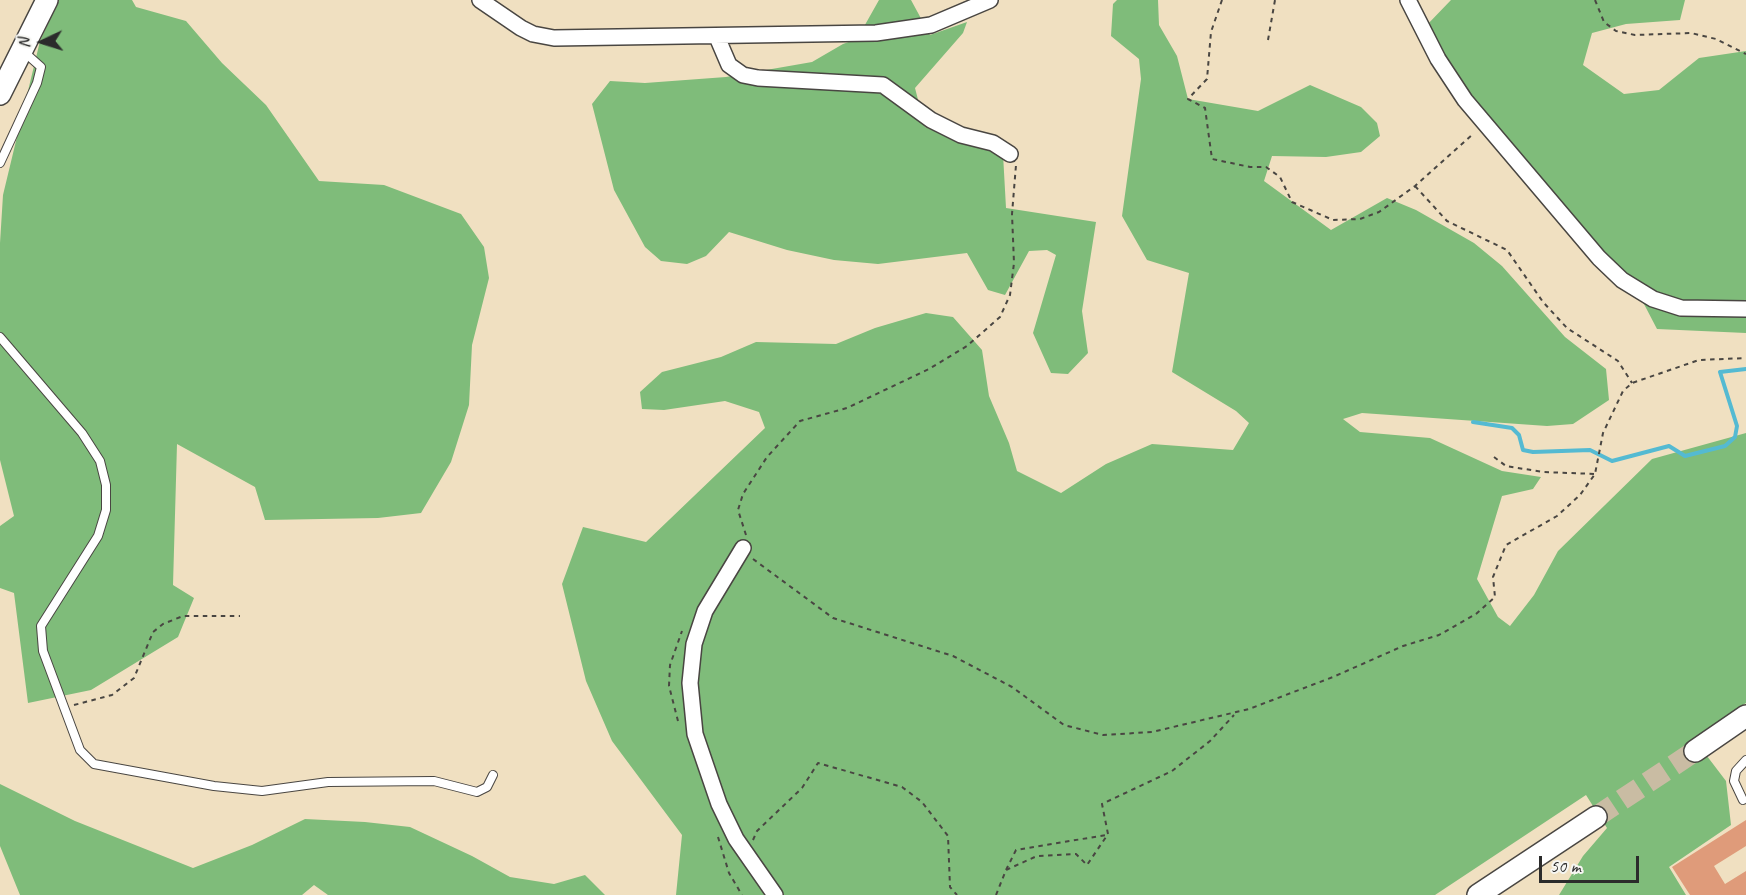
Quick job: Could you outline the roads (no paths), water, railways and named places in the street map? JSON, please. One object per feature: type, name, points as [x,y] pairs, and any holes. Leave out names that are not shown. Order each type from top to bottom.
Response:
[{"type":"main road","points":[[0,94],[47,0]]},
{"type":"main road","points":[[1695,752],[1746,716]]},
{"type":"main road","points":[[1492,891],[1596,817]]},
{"type":"street","points":[[480,0],[521,28],[533,34],[554,38],[717,37],[904,30],[939,22],[990,0]]},
{"type":"street","points":[[1408,0],[1450,80],[1599,258],[1632,287],[1653,299],[1681,308],[1746,309]]},
{"type":"street","points":[[717,37],[729,65],[743,75],[758,78],[883,85],[931,120],[961,135],[993,143],[1010,154]]},
{"type":"street","points":[[742,548],[705,611],[694,644],[690,683],[695,734],[719,804],[746,854],[774,895]]},
{"type":"lane","points":[[0,163],[37,83],[41,67],[22,50]]},
{"type":"lane","points":[[0,337],[82,433],[100,461],[106,485],[106,510],[98,536],[41,626],[44,651],[80,750],[94,764],[214,786],[262,790],[328,782],[434,781],[477,792],[487,787],[493,775]]},
{"type":"lane","points":[[1743,800],[1734,781],[1736,771],[1746,760]]},
{"type":"waterway","points":[[1473,422],[1512,428],[1519,435],[1523,450],[1533,452],[1590,450],[1612,461],[1669,446],[1685,456],[1725,446],[1735,437],[1737,426],[1720,372],[1746,369]]},
{"type":"tunnel","points":[[1596,817],[1695,751]]}]
